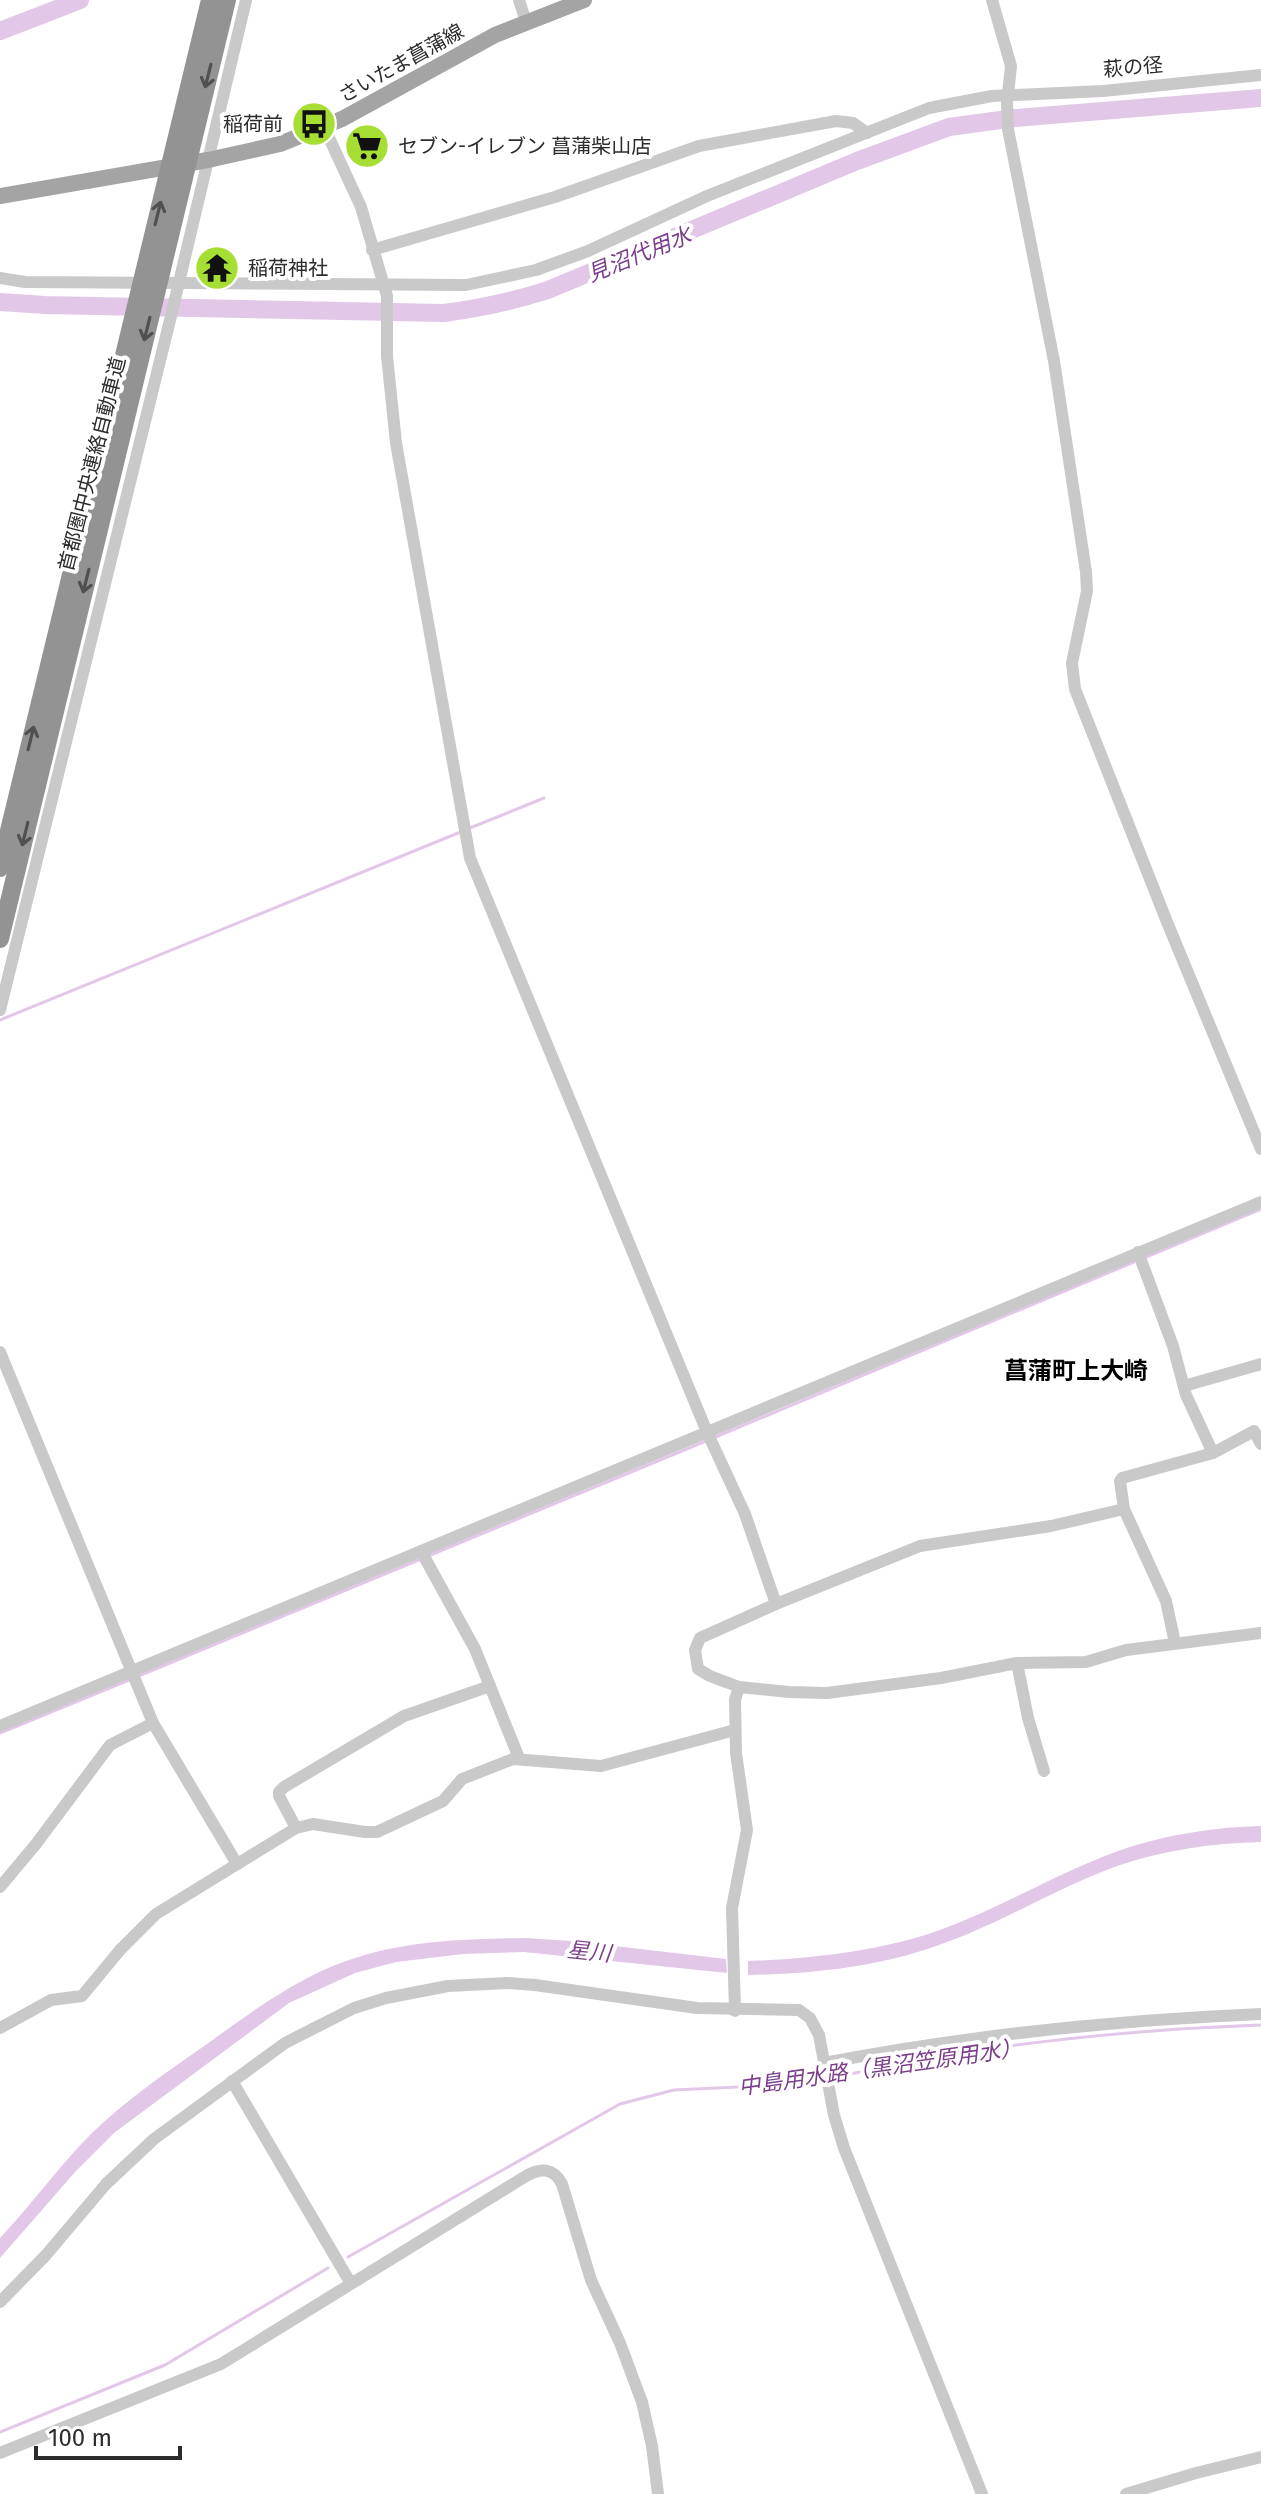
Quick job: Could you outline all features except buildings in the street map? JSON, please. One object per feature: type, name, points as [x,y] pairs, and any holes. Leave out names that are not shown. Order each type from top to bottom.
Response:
[{"type":"highway","name":"首都圏中央連絡自動車道","points":[[0,868],[210,0]]},
{"type":"highway","name":"首都圏中央連絡自動車道","points":[[0,939],[227,0]]},
{"type":"main road","name":"さいたま菖蒲線","points":[[0,196],[208,160],[280,144],[324,127],[467,49],[584,0]]},
{"type":"street","points":[[0,1010],[246,0]]},
{"type":"street","points":[[519,0],[526,22]]},
{"type":"street","points":[[992,0],[1011,66],[1008,125],[1054,361],[1086,572],[1087,591],[1072,663],[1075,689],[1261,1149]]},
{"type":"street","name":"萩の径","points":[[0,278],[25,282],[385,290],[466,285],[536,270],[588,251],[707,196],[929,108],[992,96],[1103,91],[1261,75]]},
{"type":"street","points":[[372,250],[555,197],[699,146],[836,121],[853,123],[867,133]]},
{"type":"street","points":[[324,127],[361,207],[385,290],[387,356],[396,443],[470,858],[707,1432],[745,1514],[776,1604]]},
{"type":"street","points":[[0,1726],[1261,1202]]},
{"type":"street","points":[[1138,1252],[1173,1346],[1184,1386],[1213,1453]]},
{"type":"street","points":[[0,1352],[153,1723],[237,1864]]},
{"type":"street","points":[[1184,1386],[1261,1364]]},
{"type":"street","points":[[1175,1643],[1166,1601],[1124,1509],[1120,1487],[1122,1478],[1213,1453],[1254,1431],[1261,1444]]},
{"type":"street","points":[[1124,1509],[1051,1526],[920,1546],[712,1631],[695,1644],[698,1669],[739,1687],[827,1693],[941,1678],[1017,1663],[1086,1662],[1126,1650],[1261,1633]]},
{"type":"street","points":[[421,1551],[475,1649],[519,1758]]},
{"type":"street","points":[[1017,1663],[1028,1718],[1044,1771]]},
{"type":"street","points":[[296,1828],[279,1796],[284,1787],[404,1716],[490,1686]]},
{"type":"street","points":[[735,2011],[732,1908],[747,1830],[735,1730],[735,1700],[739,1687]]},
{"type":"street","points":[[0,1887],[110,1745],[153,1723]]},
{"type":"street","points":[[0,2028],[51,2000],[82,1996],[120,1950],[156,1914],[296,1828],[313,1824],[377,1832],[443,1801],[462,1779],[519,1758],[601,1766],[735,1730]]},
{"type":"street","points":[[0,2302],[129,2161],[180,2118],[285,2043],[329,2019],[386,1998],[448,1986],[535,1985],[669,2005],[735,2011],[799,2010],[814,2024],[819,2035],[844,2148],[982,2494]]},
{"type":"street","points":[[826,2073],[1087,2027],[1173,2018],[1261,2014]]},
{"type":"street","points":[[232,2081],[350,2282]]},
{"type":"street","points":[[0,2453],[221,2364],[350,2282],[534,2171],[542,2170],[554,2173],[562,2184],[591,2280],[620,2343],[642,2402],[658,2494]]},
{"type":"street","points":[[1126,2494],[1261,2457]]},
{"type":"water","points":[[1261,1826],[1261,1842],[1188,1848],[1117,1866],[984,1927],[916,1953],[845,1968],[748,1975],[748,1961],[845,1953],[940,1930],[1135,1845],[1189,1833]]},
{"type":"water","name":"星川","points":[[526,1938],[726,1959],[727,1973],[524,1952],[463,1954],[396,1962],[355,1973],[289,2003],[114,2133],[76,2171],[0,2258],[0,2238],[92,2133],[148,2086],[279,1994],[337,1964],[379,1951],[442,1942]]},
{"type":"waterway","points":[[0,31],[80,0]]},
{"type":"waterway","name":"見沼代用水","points":[[0,302],[457,311],[548,290],[857,161],[949,127],[1015,118],[1261,98]]},
{"type":"waterway","points":[[470,828],[544,798]]},
{"type":"waterway","points":[[0,1020],[463,831]]},
{"type":"waterway","points":[[1146,1257],[1261,1209]]},
{"type":"waterway","points":[[713,1438],[1134,1262]]},
{"type":"waterway","points":[[428,1556],[706,1441]]},
{"type":"waterway","points":[[136,1677],[421,1559]]},
{"type":"waterway","points":[[0,1733],[129,1680]]},
{"type":"waterway","name":"中島用水路（黒沼笠原用水）","points":[[833,2077],[964,2052],[1049,2041],[1176,2029],[1261,2025]]},
{"type":"waterway","name":"中島用水路（黒沼笠原用水）","points":[[348,2257],[620,2104],[674,2090],[783,2085],[825,2079]]},
{"type":"waterway","name":"中島用水路（黒沼笠原用水）","points":[[0,2432],[165,2365],[328,2268]]},
{"type":"place","name":"稲荷前","points":[[314,124]]},
{"type":"place","name":"セブン-イレブン 菖蒲柴山店","points":[[367,146]]},
{"type":"place","name":"稲荷神社","points":[[217,268]]},
{"type":"district","name":"菖蒲町上大崎","points":[[1076,1371]]}]
